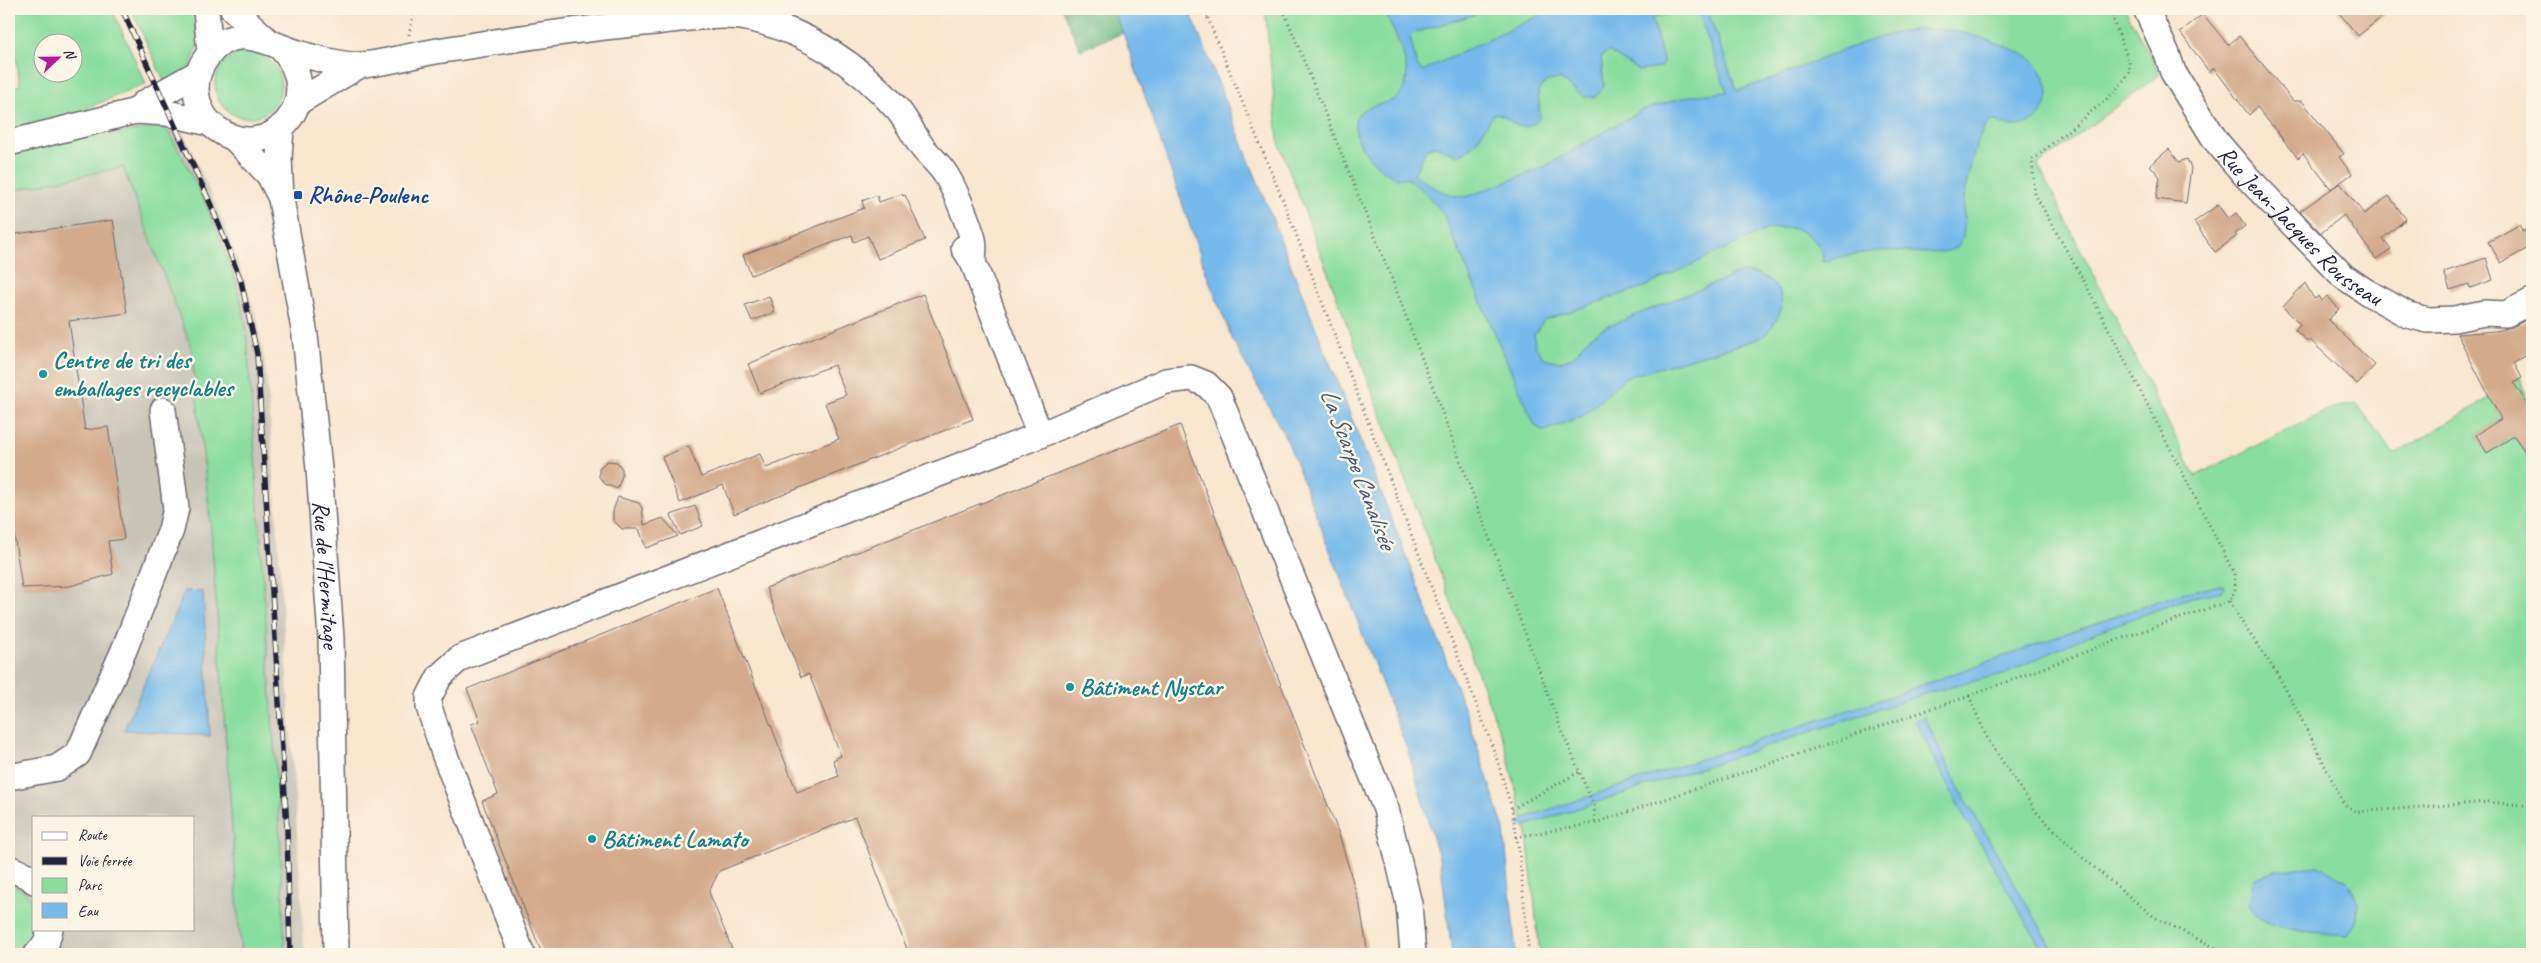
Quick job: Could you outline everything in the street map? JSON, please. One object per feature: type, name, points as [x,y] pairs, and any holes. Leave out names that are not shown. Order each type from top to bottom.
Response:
[{"type":"street","points":[[206,9],[204,62],[196,84],[199,105],[210,123]]},
{"type":"street","points":[[9,142],[136,111],[167,113],[210,123],[234,138],[259,138],[282,127],[292,116],[298,102],[300,86],[297,71],[290,58],[233,9]]},
{"type":"street","name":"Rue Jean-Jacques Rousseau","points":[[2146,9],[2167,54],[2173,72],[2216,141],[2245,175],[2343,276],[2408,315],[2428,320],[2454,319],[2484,314],[2506,314],[2532,300]]},
{"type":"street","points":[[136,111],[143,104],[204,62],[222,42],[236,37],[252,36],[328,60],[360,65],[440,51],[636,23],[745,17],[786,29],[831,51],[871,82],[894,106],[922,148],[960,243],[973,262],[1040,435]]},
{"type":"street","points":[[298,102],[360,65]]},
{"type":"street","name":"Rue de l'Hermitage","points":[[282,127],[279,158],[281,199],[305,335],[320,469],[331,638],[336,954]]},
{"type":"street","name":"Rue de l'Hermitage","points":[[234,138],[268,175],[281,199]]},
{"type":"street","points":[[522,954],[444,753],[429,706],[429,698],[440,676],[460,658],[1040,435],[1166,381],[1191,378],[1206,384],[1219,397],[1386,809],[1409,904],[1413,954]]},
{"type":"street","points":[[9,777],[57,768],[78,754],[124,650],[171,530],[176,508],[163,410]]},
{"type":"street","points":[[37,954],[46,944],[50,930]]},
{"type":"path","points":[[407,41],[413,15],[412,9]]},
{"type":"path","points":[[1204,9],[1291,223],[1495,752],[1512,809],[1529,954]]},
{"type":"path","points":[[1207,17],[1222,9]]},
{"type":"path","points":[[1283,9],[1392,279],[1579,772],[1594,806],[1595,823]]},
{"type":"path","points":[[2110,9],[2129,62],[2130,72],[2114,94],[2032,160],[2035,194],[2087,287],[2234,572],[2235,588],[2230,601],[2241,625],[2258,644],[2285,687],[2344,804],[2356,812],[2489,802],[2532,806]]},
{"type":"path","points":[[1516,837],[1595,823],[1969,696],[2114,640],[2230,601]]},
{"type":"path","points":[[1969,696],[1987,738],[2036,813],[2083,858],[2154,917],[2228,954]]},
{"type":"path","points":[[1512,809],[1579,772]]},
{"type":"shaded area","points":[[182,131],[228,232],[258,321],[267,381],[305,954],[285,954],[266,614],[248,351],[243,311],[230,267],[206,207],[168,132]]},
{"type":"shaded area","points":[[123,166],[191,347],[210,517],[241,954],[9,954],[9,191]]},
{"type":"green space","points":[[9,9],[112,9],[146,84],[87,108],[95,137],[150,128],[166,128],[201,194],[229,262],[244,314],[248,346],[280,836],[285,954],[241,954],[210,517],[191,347],[123,167],[9,191],[9,90],[20,85],[13,39],[9,33]]},
{"type":"green space","points":[[131,9],[195,9],[198,46],[188,72],[164,81]]},
{"type":"green space","points":[[1062,9],[1112,9],[1123,33],[1080,50]]},
{"type":"green space","points":[[1265,9],[2125,9],[2160,74],[2038,165],[2195,476],[2332,408],[2357,404],[2394,455],[2522,378],[2526,403],[2476,435],[2487,453],[2514,436],[2532,462],[2532,954],[1540,954],[1527,835],[1505,746],[1278,140]]},
{"type":"green space","points":[[248,52],[261,54],[271,62],[279,72],[281,85],[279,98],[271,108],[261,116],[248,118],[235,116],[225,108],[217,98],[215,85],[217,72],[225,62],[235,54]]},
{"type":"green space","points":[[9,884],[18,887],[28,896],[32,904],[32,930],[37,930],[27,947],[14,954],[9,954]]},
{"type":"water","name":"La Scarpe Canalisée","points":[[1112,9],[1189,9],[1404,550],[1468,718],[1504,829],[1516,954],[1452,954],[1441,865],[1408,751],[1287,440],[1233,341],[1208,278],[1123,33]]},
{"type":"water","points":[[1383,9],[1493,9],[1414,33],[1410,37],[1417,65],[1422,71],[1553,9],[1688,9],[1652,18],[1663,59],[1662,67],[1639,71],[1608,51],[1601,57],[1604,86],[1595,97],[1584,97],[1560,79],[1547,81],[1538,91],[1540,118],[1532,124],[1521,127],[1495,113],[1476,142],[1462,154],[1451,153],[1437,146],[1429,148],[1424,153],[1414,174],[1439,190],[1459,196],[1467,197],[1542,168],[1642,110],[1690,96],[1727,92],[1697,9],[1707,9],[1737,91],[1877,38],[1912,30],[1934,29],[1954,31],[1973,36],[2002,45],[2024,55],[2041,71],[2047,86],[2047,102],[2040,114],[2029,123],[2011,126],[1992,120],[1986,126],[1977,145],[1967,182],[1964,201],[1963,236],[1958,246],[1952,250],[1932,253],[1879,251],[1823,262],[1817,244],[1807,234],[1794,229],[1768,229],[1644,287],[1544,320],[1534,335],[1535,346],[1544,358],[1560,362],[1573,357],[1588,339],[1604,328],[1742,272],[1753,273],[1770,281],[1776,287],[1782,304],[1780,313],[1764,336],[1746,343],[1626,377],[1583,416],[1544,431],[1535,426],[1443,214],[1427,195],[1413,183],[1406,178],[1394,177],[1378,166],[1365,152],[1359,141],[1355,129],[1356,117],[1365,109],[1396,97],[1404,88],[1406,79],[1406,69],[1401,47]]},
{"type":"water","points":[[2221,585],[2225,586],[2223,591],[2192,597],[2101,630],[2003,674],[1931,692],[1525,826],[1524,818],[1891,696],[2181,593]]},
{"type":"water","points":[[185,591],[203,592],[210,736],[124,730]]},
{"type":"water","points":[[1924,717],[1959,788],[2056,954],[2045,954],[1961,811],[1915,720]]},
{"type":"water","points":[[2318,866],[2347,881],[2359,903],[2356,922],[2348,935],[2287,929],[2265,921],[2256,915],[2249,903],[2254,879],[2277,870]]},
{"type":"building","points":[[2336,9],[2392,9],[2358,36]]},
{"type":"building","points":[[2203,14],[2228,45],[2239,36],[2293,101],[2302,101],[2344,154],[2339,157],[2352,174],[2331,189],[2303,153],[2298,158],[2257,107],[2249,115],[2214,68],[2209,72],[2180,32]]},
{"type":"building","points":[[2169,149],[2179,162],[2187,159],[2191,168],[2186,203],[2156,199],[2160,177],[2150,165]]},
{"type":"building","points":[[2340,183],[2364,214],[2389,196],[2406,219],[2383,238],[2391,249],[2376,259],[2344,215],[2321,233],[2300,211]]},
{"type":"building","points":[[902,194],[903,196],[905,195],[925,240],[878,259],[868,236],[854,242],[852,235],[751,275],[743,255],[864,208],[862,201],[877,195],[879,202]]},
{"type":"building","points":[[2218,205],[2228,219],[2236,213],[2245,226],[2235,234],[2237,236],[2215,252],[2194,222]]},
{"type":"building","name":"Centre de tri des emballages recyclables","points":[[113,220],[127,313],[69,321],[85,430],[108,427],[124,539],[108,541],[113,574],[70,586],[22,588],[9,500],[9,235]]},
{"type":"building","points":[[2519,225],[2523,232],[2532,227],[2532,246],[2501,263],[2488,242]]},
{"type":"building","points":[[2486,258],[2493,280],[2470,288],[2469,284],[2450,290],[2444,272]]},
{"type":"building","points":[[2305,283],[2314,299],[2319,296],[2322,301],[2327,296],[2339,309],[2328,320],[2375,365],[2357,384],[2310,340],[2308,342],[2295,330],[2300,324],[2283,307]]},
{"type":"building","points":[[923,294],[973,419],[734,514],[723,485],[680,503],[662,457],[689,446],[701,477],[760,454],[766,468],[839,439],[825,403],[846,395],[834,365],[760,393],[748,364]]},
{"type":"building","points":[[769,296],[775,312],[752,321],[745,305]]},
{"type":"building","points":[[2532,317],[2532,352],[2514,363],[2522,378],[2514,383],[2532,412],[2532,462],[2514,436],[2487,453],[2476,435],[2501,419],[2457,334],[2495,331],[2512,327]]},
{"type":"building","name":"Bâtiment Nystar","points":[[1180,425],[1339,834],[1360,906],[1368,954],[909,954],[855,817],[719,871],[709,892],[734,954],[542,954],[482,801],[498,794],[471,724],[480,721],[467,689],[717,588],[797,792],[839,776],[833,760],[841,756],[809,674],[801,677],[766,588]]},
{"type":"building","points":[[607,461],[617,462],[622,469],[622,476],[617,489],[605,484],[599,477],[599,468]]},
{"type":"building","points":[[618,497],[639,503],[642,508],[644,525],[663,518],[678,536],[646,548],[639,529],[622,529],[613,520],[613,511]]},
{"type":"building","points":[[695,506],[703,526],[680,535],[671,515]]},
{"type":"waterway","points":[[1520,824],[1531,820]]},
{"type":"railway","points":[[122,9],[211,205],[241,281],[257,354],[287,828],[290,954]]},
{"type":"place","name":"Rhône-Poulenc","points":[[298,195]]},
{"type":"place","name":"Centre de tri des emballages recyclables","points":[[43,374]]},
{"type":"place","name":"Bâtiment Nystar","points":[[1070,687]]},
{"type":"place","name":"Bâtiment Lamato","points":[[592,839]]}]
